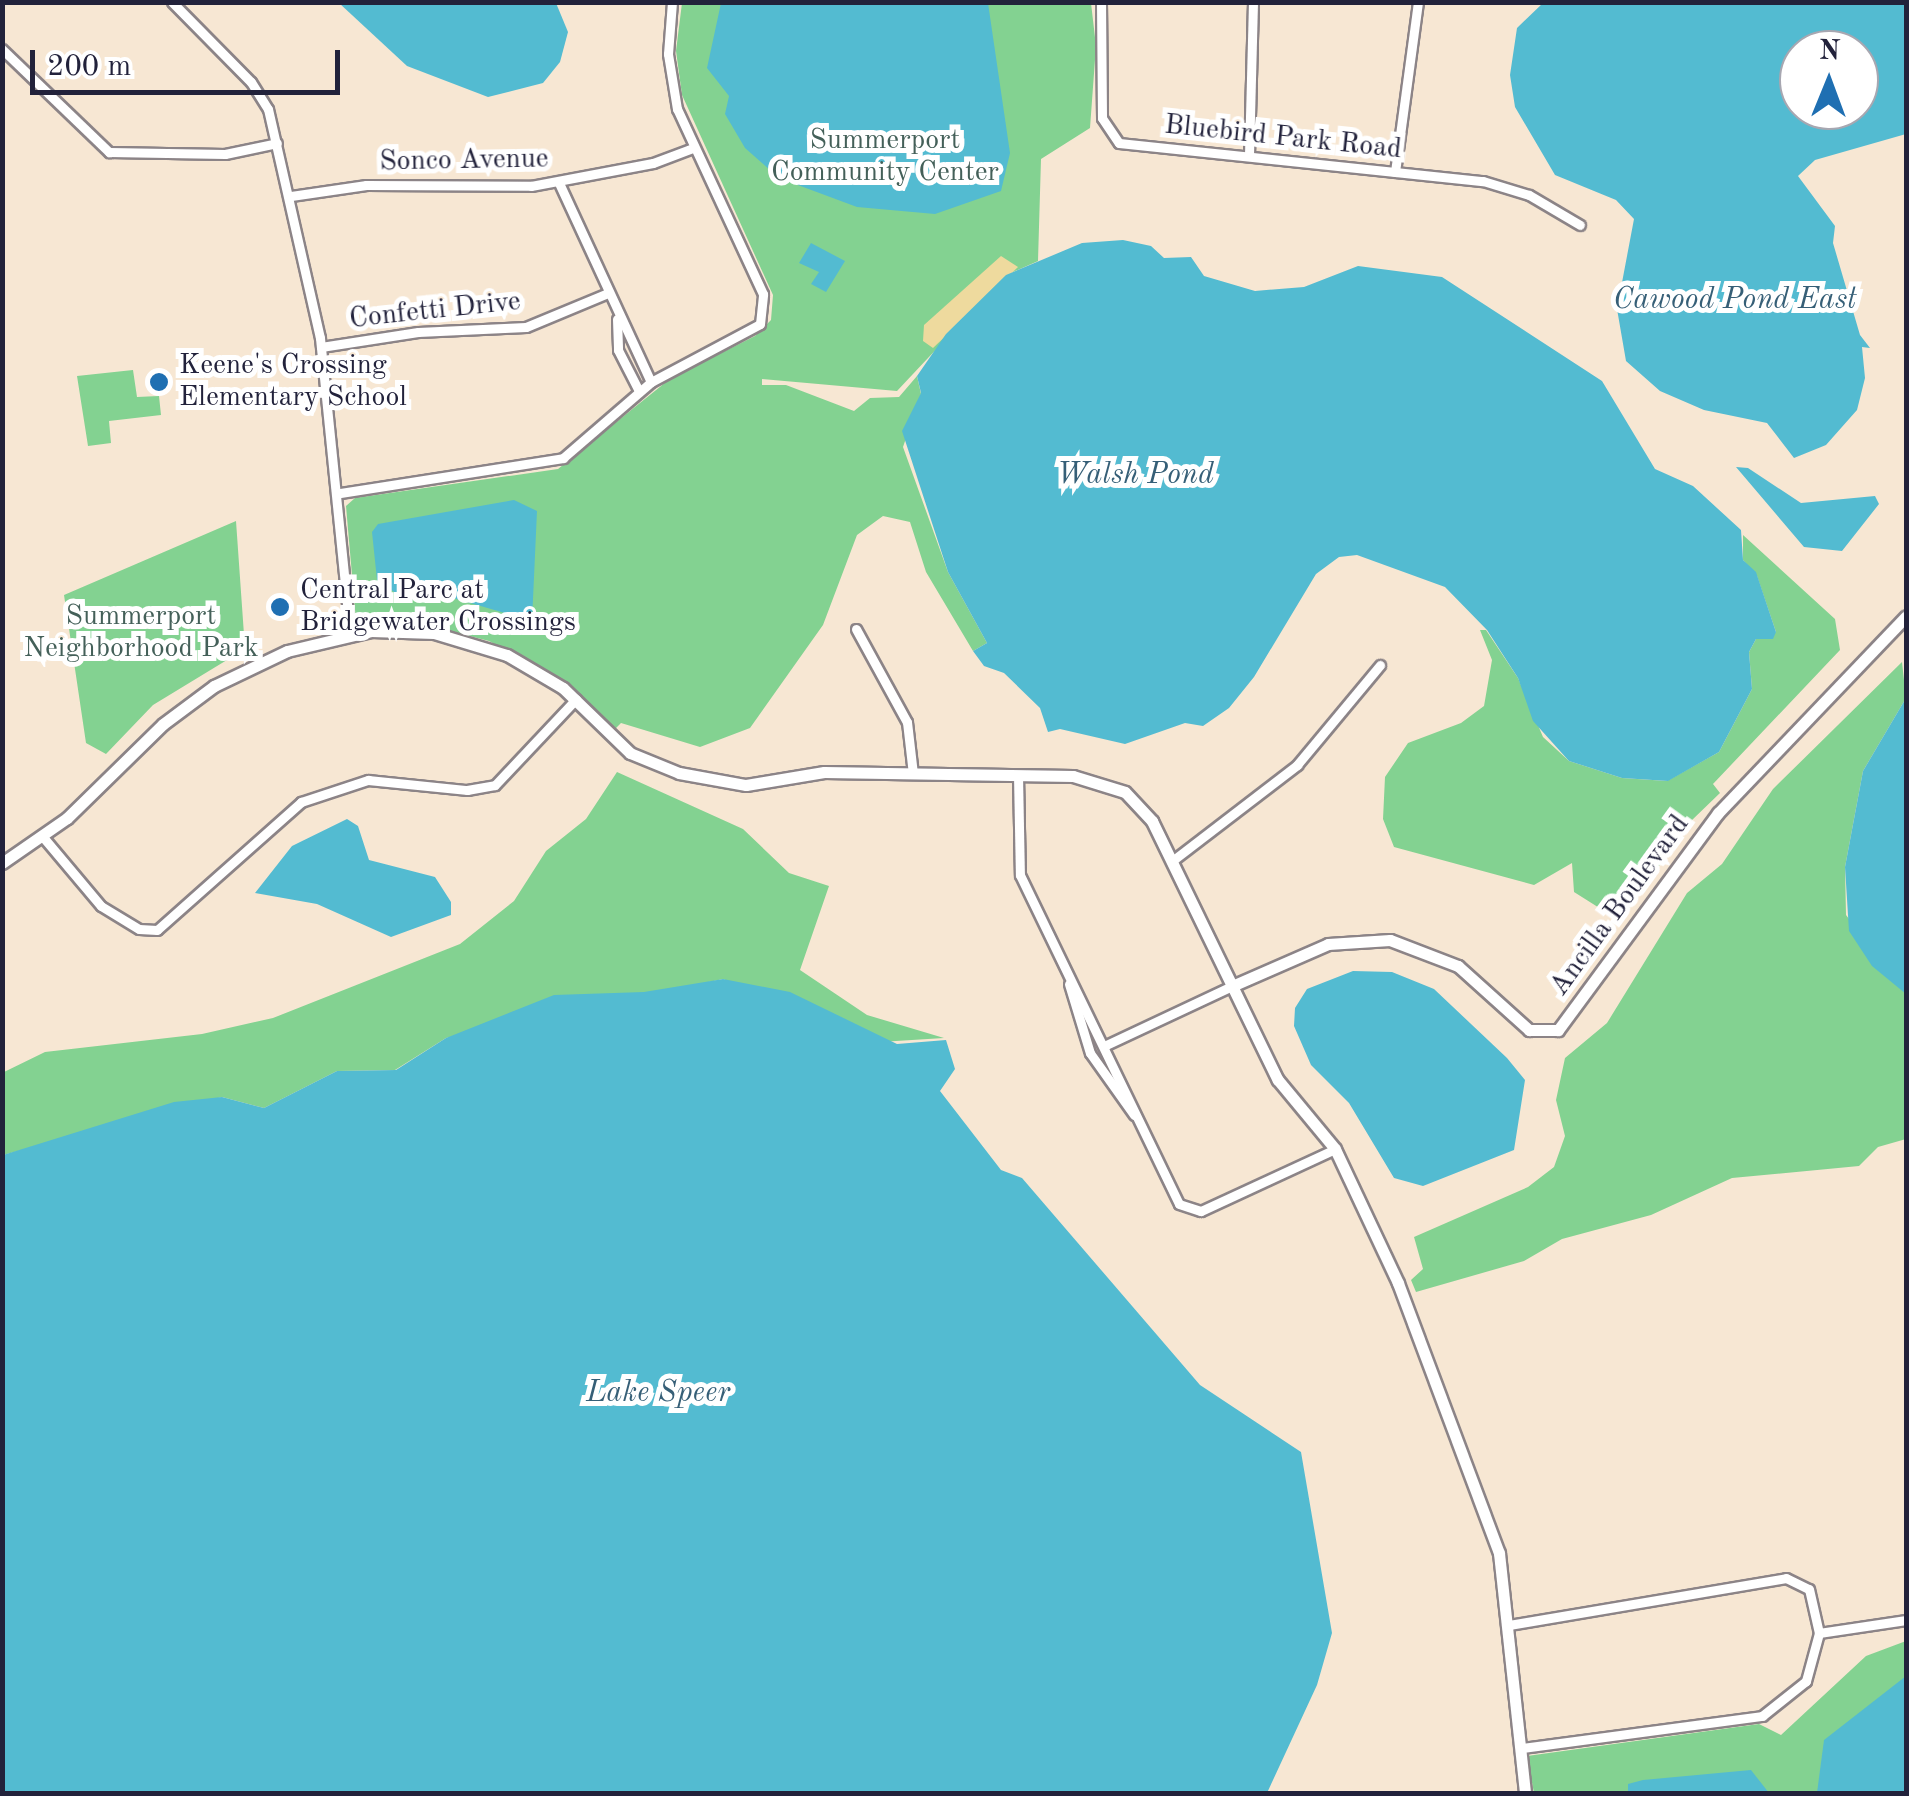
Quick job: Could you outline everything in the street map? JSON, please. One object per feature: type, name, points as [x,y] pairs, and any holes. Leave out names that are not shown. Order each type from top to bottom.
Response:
[{"type":"street","points":[[172,2],[258,90],[277,143],[321,346],[340,493],[350,633]]},
{"type":"street","points":[[340,493],[556,461],[651,382],[749,333],[765,313],[763,294],[693,148],[670,83],[672,2]]},
{"type":"street","name":"Bluebird Park Road","points":[[1101,2],[1102,118],[1110,136],[1129,146],[1248,155],[1506,186],[1580,225]]},
{"type":"street","points":[[1248,155],[1253,2]]},
{"type":"street","points":[[1395,172],[1418,2]]},
{"type":"street","points":[[2,49],[109,152],[225,154],[277,143]]},
{"type":"street","name":"Sonco Avenue","points":[[291,196],[366,185],[499,189],[559,182],[693,148]]},
{"type":"street","points":[[559,182],[617,319],[651,382]]},
{"type":"street","name":"Confetti Drive","points":[[321,346],[408,332],[526,327],[608,294]]},
{"type":"street","points":[[617,319],[618,350],[639,391]]},
{"type":"street","name":"Ancilla Boulevard","points":[[1104,1046],[1328,944],[1390,940],[1458,966],[1529,1030],[1558,1030],[1718,813],[1906,616]]},
{"type":"street","points":[[856,628],[907,722],[913,774]]},
{"type":"street","points":[[2,864],[43,837],[204,692],[276,655],[350,633],[421,632],[473,642],[531,667],[576,699],[630,752],[679,773],[746,785],[816,773],[1073,776],[1114,786],[1146,814],[1278,1080],[1335,1148],[1389,1260],[1483,1499],[1499,1553],[1510,1625],[1525,1794]]},
{"type":"street","points":[[1172,861],[1298,765],[1380,665]]},
{"type":"street","points":[[43,837],[101,906],[139,929],[157,930],[263,829],[301,802],[368,780],[466,790],[495,785],[576,699]]},
{"type":"street","points":[[1018,775],[1018,870],[1175,1199],[1189,1210],[1207,1208],[1335,1148]]},
{"type":"street","points":[[1068,978],[1090,1053],[1136,1117]]},
{"type":"street","points":[[1510,1625],[1786,1578],[1809,1590],[1818,1633],[1806,1681],[1762,1716],[1521,1748]]},
{"type":"street","points":[[1818,1633],[1906,1620]]},
{"type":"green space","name":"Summerport Community Center","points":[[682,3],[1091,3],[1096,46],[1090,128],[1041,159],[1038,261],[1006,275],[897,391],[762,379],[762,385],[786,385],[854,411],[870,398],[899,397],[917,376],[921,394],[903,447],[948,572],[987,643],[973,651],[926,572],[910,522],[883,516],[857,535],[823,625],[750,728],[700,747],[621,723],[614,730],[564,682],[489,641],[438,628],[356,621],[346,506],[355,498],[558,469],[671,378],[755,336],[771,320],[773,295],[682,95],[676,51]]},
{"type":"green space","points":[[133,370],[137,397],[159,396],[161,415],[109,421],[111,443],[88,446],[77,376]]},
{"type":"green space","name":"Summerport Neighborhood Park","points":[[236,521],[245,649],[153,705],[106,754],[86,743],[64,595]]},
{"type":"green space","points":[[1743,535],[1835,619],[1840,650],[1713,784],[1720,793],[1691,821],[1620,921],[1574,892],[1572,863],[1534,885],[1394,847],[1383,819],[1385,777],[1408,743],[1461,723],[1484,706],[1492,660],[1480,630],[1486,630],[1518,678],[1543,737],[1569,761],[1622,778],[1667,781],[1719,752],[1752,689],[1749,652],[1756,639],[1776,632],[1757,576],[1743,560]]},
{"type":"green space","points":[[1902,662],[1906,698],[1863,771],[1845,867],[1846,915],[1906,994],[1906,1139],[1878,1147],[1859,1166],[1732,1178],[1651,1215],[1562,1239],[1524,1261],[1416,1292],[1411,1280],[1423,1269],[1414,1237],[1528,1187],[1554,1167],[1565,1136],[1556,1100],[1565,1058],[1607,1023],[1687,893],[1722,864],[1773,789]]},
{"type":"green space","points":[[617,772],[743,829],[789,873],[829,886],[800,970],[867,1015],[944,1038],[880,1042],[723,979],[446,1038],[395,1070],[337,1071],[264,1108],[222,1097],[3,1155],[2,1073],[45,1052],[202,1034],[273,1018],[460,944],[514,901],[546,851],[586,819]]},
{"type":"green space","points":[[1906,1641],[1906,1793],[1534,1793],[1527,1756],[1759,1724],[1781,1735],[1866,1656]]},
{"type":"sand","points":[[1001,256],[1018,267],[933,348],[923,341],[924,325]]},
{"type":"water","points":[[339,3],[556,3],[568,32],[560,62],[543,83],[488,97],[407,66]]},
{"type":"water","points":[[721,3],[988,3],[1010,153],[1001,191],[935,214],[857,207],[779,178],[745,148],[725,114],[729,96],[707,68]]},
{"type":"water","name":"Cawood Pond East","points":[[1543,3],[1906,3],[1906,134],[1815,160],[1798,176],[1835,226],[1833,243],[1860,335],[1870,348],[1862,347],[1865,378],[1857,410],[1826,445],[1794,458],[1767,423],[1704,410],[1660,391],[1626,361],[1617,309],[1634,219],[1616,200],[1555,175],[1515,107],[1510,75],[1517,28]]},
{"type":"water","name":"Walsh Pond","points":[[1123,240],[1151,246],[1164,258],[1191,257],[1204,276],[1255,291],[1304,287],[1358,266],[1442,277],[1602,381],[1655,469],[1693,486],[1741,530],[1743,560],[1756,572],[1776,632],[1773,639],[1756,639],[1749,652],[1752,689],[1719,752],[1668,781],[1622,778],[1569,761],[1533,721],[1518,678],[1487,630],[1445,587],[1357,555],[1339,557],[1316,574],[1254,677],[1229,708],[1203,726],[1185,723],[1125,744],[1060,729],[1048,732],[1040,708],[1004,673],[984,666],[973,651],[987,643],[948,572],[902,431],[921,393],[917,376],[946,334],[1006,275],[1082,243]]},
{"type":"water","points":[[811,243],[845,261],[826,292],[811,284],[819,272],[799,263]]},
{"type":"water","points":[[1736,467],[1748,468],[1801,503],[1875,496],[1879,504],[1842,551],[1804,547]]},
{"type":"water","points":[[514,500],[537,511],[532,621],[453,598],[397,594],[377,580],[372,532],[378,524]]},
{"type":"water","points":[[1906,698],[1906,994],[1872,966],[1849,931],[1845,867],[1863,771]]},
{"type":"water","points":[[347,819],[358,826],[369,860],[435,877],[451,902],[451,915],[391,937],[317,904],[255,893],[292,846]]},
{"type":"water","points":[[1353,971],[1392,972],[1434,989],[1507,1058],[1525,1080],[1514,1150],[1423,1186],[1394,1178],[1349,1103],[1311,1065],[1294,1026],[1295,1008],[1307,989]]},
{"type":"water","name":"Lake Speer","points":[[723,979],[790,992],[897,1044],[946,1040],[955,1069],[940,1091],[1001,1170],[1022,1178],[1200,1385],[1301,1452],[1332,1633],[1317,1685],[1267,1793],[3,1793],[3,1155],[174,1102],[222,1097],[264,1108],[337,1071],[396,1070],[446,1038],[554,995],[644,992]]},
{"type":"water","points":[[1906,1676],[1906,1793],[1817,1793],[1824,1740]]},
{"type":"water","points":[[1751,1770],[1769,1793],[1628,1793],[1628,1784],[1643,1780]]},
{"type":"place","name":"Keene's Crossing Elementary School","points":[[159,382]]},
{"type":"place","name":"Central Parc at Bridgewater Crossings","points":[[280,607]]}]
